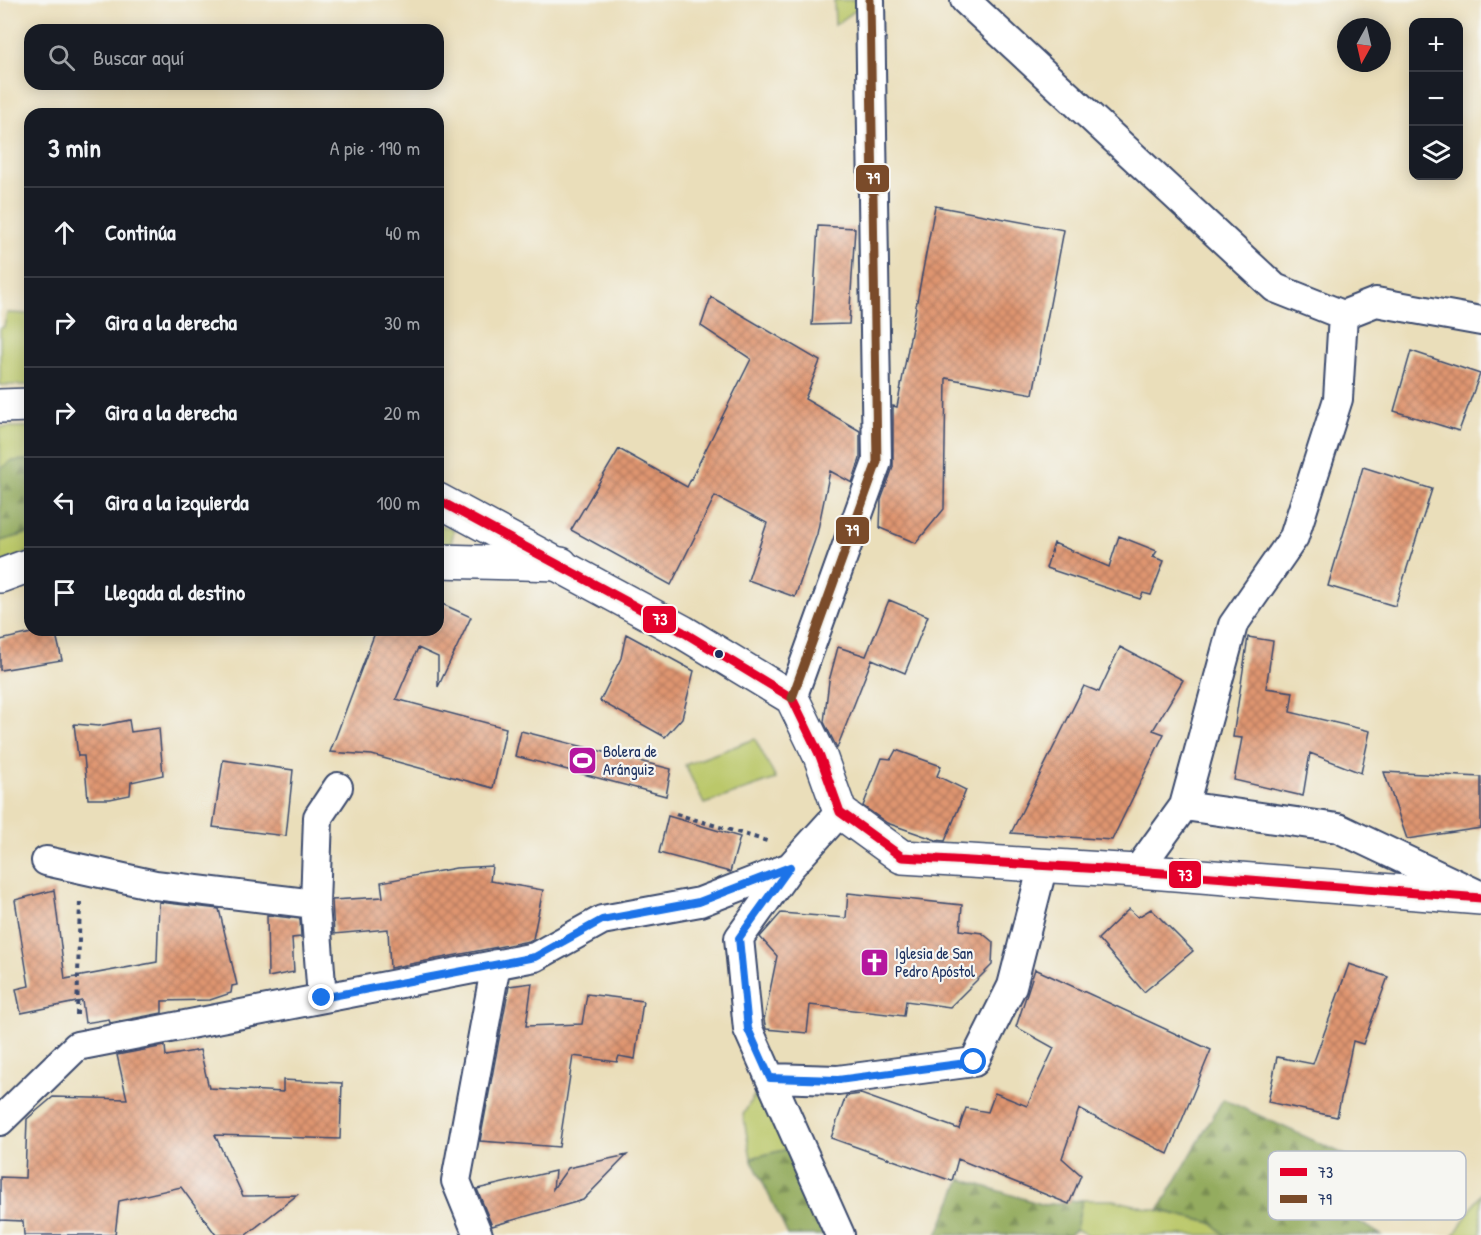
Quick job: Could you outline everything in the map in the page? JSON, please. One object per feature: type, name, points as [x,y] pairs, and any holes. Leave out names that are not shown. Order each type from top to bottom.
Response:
[{"type":"main road","points":[[0,406],[24,405]]},
{"type":"main road","points":[[444,503],[561,564],[683,632],[792,698],[820,756],[840,812],[902,857],[1137,871],[1481,897]]},
{"type":"main road","points":[[444,561],[561,564]]},
{"type":"main road","points":[[0,576],[24,567]]},
{"type":"street","points":[[792,698],[877,462],[870,0]]},
{"type":"street","points":[[965,0],[1275,288],[1343,315],[1376,302],[1481,321]]},
{"type":"street","points":[[1137,871],[1184,806],[1233,625],[1294,537],[1338,399],[1343,315]]},
{"type":"street","points":[[322,998],[315,904],[318,817],[338,787]]},
{"type":"street","points":[[1184,806],[1338,828],[1481,897]]},
{"type":"street","points":[[840,812],[798,858],[739,938],[748,1029],[840,1235]]},
{"type":"street","points":[[0,1121],[76,1046],[535,957],[602,920],[699,902],[798,858]]},
{"type":"street","points":[[46,861],[155,885],[315,904]]},
{"type":"street","points":[[770,1078],[838,1080],[974,1062],[1012,986],[1043,865]]},
{"type":"street","points":[[478,1235],[456,1181],[496,964]]},
{"type":"path","points":[[676,814],[780,845],[798,858]]},
{"type":"path","points":[[76,1046],[77,935],[83,869]]},
{"type":"green space","points":[[834,0],[856,0],[856,10],[835,25]]},
{"type":"green space","points":[[7,313],[24,314],[24,385],[0,385],[0,328],[4,327]]},
{"type":"green space","points":[[0,427],[24,427],[24,460],[12,461],[0,469]]},
{"type":"green space","points":[[24,460],[24,535],[0,541],[0,469],[12,461]]},
{"type":"green space","points":[[444,526],[454,530],[450,547],[444,546]]},
{"type":"green space","points":[[24,535],[24,554],[0,563],[0,541]]},
{"type":"green space","points":[[755,739],[776,779],[704,804],[685,765]]},
{"type":"green space","points":[[760,1085],[792,1148],[751,1158],[743,1115]]},
{"type":"green space","points":[[1223,1099],[1337,1151],[1268,1151],[1268,1220],[1358,1220],[1381,1235],[1225,1235],[1212,1223],[1159,1210]]},
{"type":"green space","points":[[792,1148],[835,1235],[788,1235],[751,1158]]},
{"type":"green space","points":[[961,1179],[1044,1205],[1082,1200],[1076,1229],[1069,1235],[937,1235]]},
{"type":"green space","points":[[1481,1194],[1481,1235],[1454,1235]]},
{"type":"green space","points":[[1082,1200],[1113,1200],[1212,1223],[1225,1235],[1087,1235],[1076,1229]]},
{"type":"building","points":[[935,206],[1064,230],[1033,394],[946,378],[944,509],[916,543],[880,528],[881,500],[893,467],[893,406],[897,407]]},
{"type":"building","points":[[818,226],[855,228],[849,324],[812,325]]},
{"type":"building","points":[[711,297],[820,361],[805,399],[860,431],[860,459],[852,483],[830,471],[817,534],[795,597],[748,580],[767,523],[715,496],[671,585],[571,530],[619,449],[687,487],[751,359],[701,326]]},
{"type":"building","points":[[1411,351],[1480,374],[1459,431],[1394,411]]},
{"type":"building","points":[[1363,467],[1432,489],[1395,606],[1328,586]]},
{"type":"building","points":[[1119,536],[1157,551],[1153,557],[1164,561],[1151,595],[1143,593],[1140,599],[1046,568],[1054,543],[1109,567]]},
{"type":"building","points":[[889,600],[928,616],[905,673],[872,659],[837,748],[824,722],[829,681],[838,647],[866,656]]},
{"type":"building","points":[[444,605],[471,617],[438,687],[438,657],[418,648],[396,699],[506,728],[493,788],[372,755],[330,752],[374,636],[444,636]]},
{"type":"building","points":[[626,634],[694,671],[682,718],[665,737],[600,701],[621,658]]},
{"type":"building","points":[[24,635],[56,636],[62,660],[0,670],[0,640]]},
{"type":"building","points":[[1248,637],[1273,641],[1266,688],[1293,692],[1290,712],[1370,731],[1361,773],[1310,753],[1303,796],[1234,780],[1242,738],[1233,737]]},
{"type":"building","points":[[1120,647],[1183,680],[1153,730],[1164,734],[1112,840],[1011,833],[1084,686],[1099,692]]},
{"type":"building","points":[[129,720],[131,732],[159,728],[163,775],[131,782],[130,795],[110,799],[88,799],[84,756],[78,756],[74,724],[99,726]]},
{"type":"building","name":"Bolera de Aránguiz","points":[[521,731],[671,769],[666,796],[515,756]]},
{"type":"building","points":[[896,750],[941,766],[937,776],[966,790],[945,841],[887,823],[863,806],[882,758],[891,759]]},
{"type":"building","points":[[223,760],[293,770],[286,836],[213,827]]},
{"type":"building","points":[[1384,772],[1481,777],[1481,828],[1407,839]]},
{"type":"building","points":[[668,816],[740,837],[730,872],[659,853]]},
{"type":"building","points":[[492,866],[490,881],[543,890],[533,939],[390,968],[388,929],[334,934],[332,900],[383,897],[381,882],[456,868]]},
{"type":"building","points":[[54,890],[65,979],[157,962],[159,902],[219,909],[237,985],[232,986],[231,993],[210,1000],[162,1001],[162,1013],[110,1023],[109,1019],[85,1023],[82,1001],[21,1013],[16,989],[29,986],[15,900]]},
{"type":"building","name":"Iglesia de San Pedro Apóstol","points":[[848,893],[962,905],[960,930],[982,933],[993,942],[992,965],[950,1007],[906,1001],[904,1016],[810,1005],[807,1033],[766,1029],[764,1020],[777,956],[760,937],[781,913],[846,918]]},
{"type":"building","points":[[1129,909],[1138,917],[1151,909],[1193,951],[1144,992],[1098,939]]},
{"type":"building","points":[[267,915],[300,919],[301,937],[292,938],[294,972],[268,977]]},
{"type":"building","points":[[1349,964],[1388,977],[1363,1044],[1353,1041],[1337,1117],[1268,1102],[1277,1057],[1313,1064]]},
{"type":"building","points":[[1035,969],[1211,1050],[1168,1154],[1079,1109],[1062,1158],[1081,1175],[1069,1204],[958,1159],[952,1181],[831,1138],[846,1096],[861,1094],[959,1129],[966,1108],[988,1112],[995,1093],[1027,1106],[1054,1048],[1016,1027]]},
{"type":"building","points":[[532,983],[526,1026],[582,1024],[587,994],[643,1001],[635,1059],[619,1056],[617,1062],[573,1056],[559,1147],[480,1141],[509,986]]},
{"type":"building","points":[[165,1046],[166,1056],[200,1050],[209,1088],[283,1092],[283,1080],[342,1083],[340,1139],[215,1135],[243,1196],[297,1195],[246,1235],[216,1235],[181,1187],[119,1201],[115,1235],[24,1235],[23,1221],[0,1220],[0,1177],[25,1178],[27,1119],[53,1097],[127,1099],[117,1055]]},
{"type":"building","points":[[627,1155],[583,1200],[492,1226],[477,1189],[555,1171],[553,1189],[568,1168]]},
{"type":"transit line","name":"79","points":[[792,698],[877,462],[870,0]]},
{"type":"transit line","name":"73","points":[[444,503],[683,632],[792,698],[820,756],[840,812],[902,857],[1137,871],[1481,898]]},
{"type":"place","name":"Bolera de Aránguiz","points":[[582,760]]},
{"type":"place","name":"Iglesia de San Pedro Apóstol","points":[[874,962]]},
{"type":"route","points":[[322,998],[535,957],[602,920],[699,902],[790,867],[739,938],[748,1029],[770,1078],[838,1080],[974,1062]]}]
